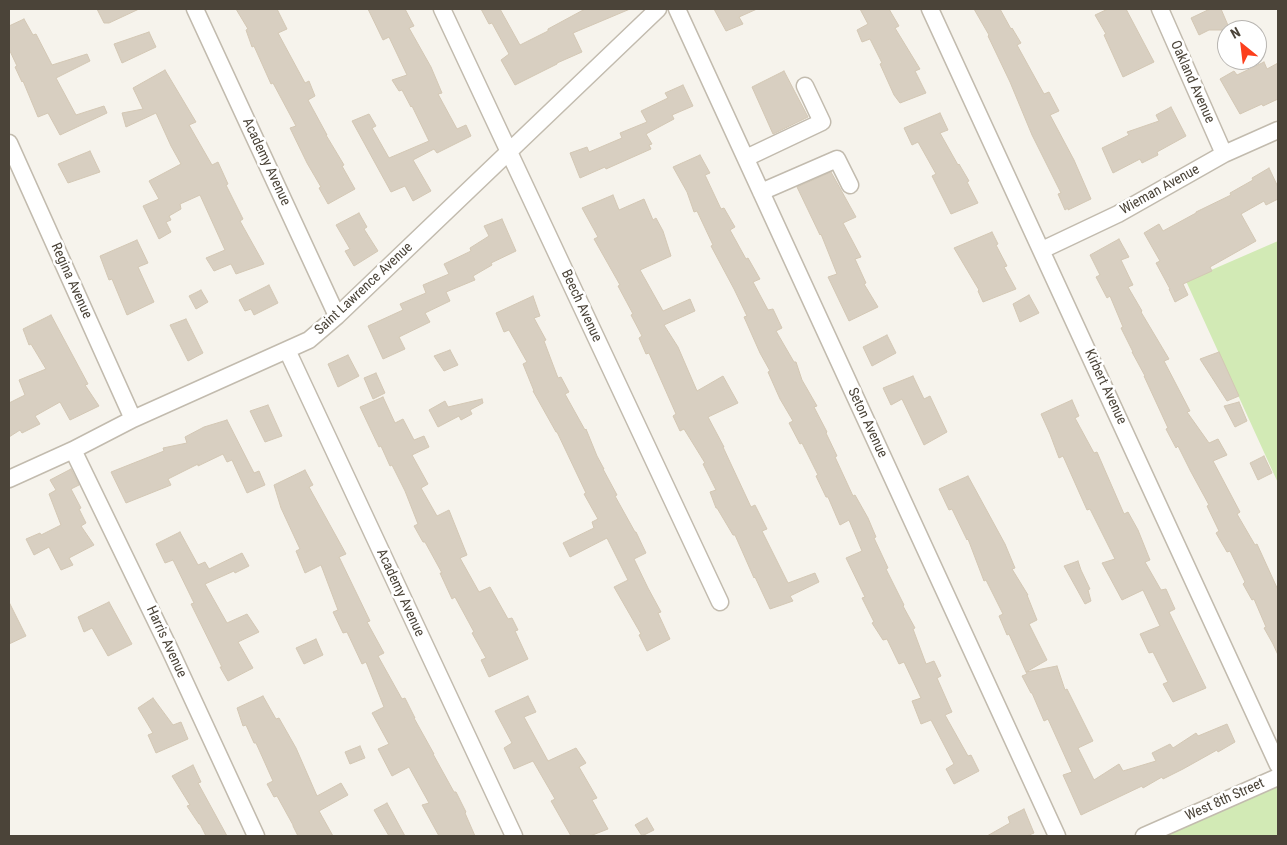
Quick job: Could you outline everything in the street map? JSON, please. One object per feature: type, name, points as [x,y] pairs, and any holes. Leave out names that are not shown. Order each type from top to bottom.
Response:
[{"type":"street","name":"Academy Avenue","points":[[195,9],[337,316]]},
{"type":"street","name":"Beech Avenue","points":[[442,9],[720,602]]},
{"type":"street","name":"Saint Lawrence Avenue","points":[[9,479],[74,450],[133,419],[309,340],[337,316],[509,153],[658,9]]},
{"type":"street","name":"Seton Avenue","points":[[677,9],[1057,836]]},
{"type":"street","name":"Kirbert Avenue","points":[[930,9],[1278,765]]},
{"type":"street","name":"Oakland Avenue","points":[[1160,9],[1224,154]]},
{"type":"street","points":[[746,158],[822,122],[805,86]]},
{"type":"street","name":"Wieman Avenue","points":[[1042,250],[1130,208],[1224,154],[1278,130]]},
{"type":"street","name":"Regina Avenue","points":[[9,143],[133,419]]},
{"type":"street","points":[[762,192],[837,159],[850,184]]},
{"type":"street","name":"Academy Avenue","points":[[287,350],[514,836]]},
{"type":"street","name":"Harris Avenue","points":[[74,450],[170,650],[256,836]]},
{"type":"street","name":"West 8th Street","points":[[1144,836],[1278,776]]},
{"type":"green space","points":[[1278,241],[1278,483],[1186,281]]},
{"type":"green space","points":[[1278,777],[1278,836],[1144,836]]},
{"type":"building","points":[[97,9],[139,9],[109,23],[104,23]]},
{"type":"building","points":[[236,9],[277,9],[287,29],[278,33],[305,83],[309,81],[315,96],[308,100],[355,189],[328,204],[290,128],[296,126],[273,83],[271,84],[254,46],[252,47],[246,30],[248,29]]},
{"type":"building","points":[[368,9],[405,9],[414,26],[409,28],[431,67],[442,93],[438,94],[457,129],[466,125],[471,136],[437,153],[434,149],[413,160],[431,191],[413,201],[405,186],[391,192],[352,121],[369,114],[376,126],[372,128],[389,158],[429,141],[412,106],[402,90],[399,91],[392,80],[407,75],[389,37],[383,40]]},
{"type":"building","points":[[481,9],[500,9],[520,45],[585,9],[630,9],[573,33],[582,52],[515,85],[501,60],[509,54],[492,23],[489,24]]},
{"type":"building","points":[[714,9],[757,9],[739,17],[743,24],[726,31]]},
{"type":"building","points":[[860,9],[889,9],[899,26],[895,28],[920,69],[915,71],[926,93],[900,103],[894,95],[880,64],[882,63],[870,39],[862,42],[857,30],[868,24]]},
{"type":"building","points":[[974,9],[1000,9],[1012,28],[1021,43],[1017,45],[1044,94],[1049,92],[1059,111],[1050,115],[1074,160],[1091,199],[1065,210],[1058,194],[1061,193],[1032,135],[989,35]]},
{"type":"building","points":[[1108,9],[1126,9],[1154,62],[1123,77],[1104,35],[1106,34],[1095,15]]},
{"type":"building","points":[[1210,9],[1221,9],[1226,20],[1217,20],[1217,30],[1209,30],[1199,35],[1191,18]]},
{"type":"building","points":[[24,19],[33,35],[36,34],[52,65],[87,54],[90,61],[56,78],[76,115],[104,106],[107,113],[60,135],[48,113],[38,117],[15,67],[17,66],[9,49],[9,26]]},
{"type":"building","points":[[149,32],[156,47],[122,63],[114,44]]},
{"type":"building","points":[[1278,63],[1278,99],[1240,114],[1220,79],[1234,71],[1237,75],[1247,70],[1267,70]]},
{"type":"building","points":[[165,70],[196,122],[189,125],[212,165],[218,162],[228,184],[226,185],[243,219],[240,221],[264,264],[236,274],[231,264],[214,271],[206,258],[225,250],[200,195],[180,204],[181,209],[169,216],[171,220],[166,222],[171,232],[159,239],[143,206],[159,199],[149,181],[181,164],[156,113],[126,127],[122,113],[143,109],[133,88]]},
{"type":"building","points":[[784,71],[808,117],[773,134],[752,87]]},
{"type":"building","points":[[683,85],[693,106],[672,115],[674,119],[646,134],[652,144],[649,145],[651,149],[580,178],[570,153],[587,147],[589,152],[622,138],[620,133],[647,122],[641,111],[668,98],[665,93]]},
{"type":"building","points":[[1171,107],[1186,136],[1157,152],[1158,155],[1142,163],[1140,159],[1113,173],[1102,148],[1129,135],[1127,132],[1159,121],[1156,115]]},
{"type":"building","points":[[940,113],[948,130],[940,133],[969,181],[967,182],[978,203],[951,214],[932,176],[936,174],[918,142],[912,145],[904,128]]},
{"type":"building","points":[[90,151],[100,172],[68,183],[58,164]]},
{"type":"building","points":[[700,155],[710,173],[705,175],[721,209],[724,208],[735,227],[730,230],[760,279],[753,282],[768,310],[773,309],[782,328],[776,331],[794,362],[796,362],[802,380],[817,406],[814,407],[827,432],[837,456],[835,457],[853,496],[855,495],[868,518],[876,537],[874,538],[888,568],[886,569],[915,628],[913,629],[926,664],[934,661],[941,676],[937,678],[952,712],[945,715],[968,756],[971,755],[979,771],[954,784],[946,769],[954,764],[931,720],[921,724],[912,701],[921,698],[904,662],[899,664],[887,639],[883,640],[872,623],[874,622],[862,598],[865,597],[846,558],[862,551],[849,520],[840,525],[802,443],[800,444],[789,423],[793,421],[780,399],[768,372],[770,371],[744,317],[747,316],[711,246],[713,245],[697,211],[694,212],[687,192],[673,167]]},
{"type":"building","points":[[1269,168],[1278,187],[1278,199],[1266,205],[1264,201],[1241,214],[1256,241],[1210,267],[1212,271],[1183,284],[1188,295],[1175,302],[1156,263],[1160,261],[1144,233],[1159,224],[1163,231],[1231,195],[1230,193]]},
{"type":"building","points":[[831,172],[856,217],[843,223],[861,257],[855,259],[866,283],[864,284],[878,307],[849,321],[828,277],[837,274],[821,234],[797,187]]},
{"type":"building","points":[[613,195],[619,210],[644,199],[653,220],[656,218],[663,231],[671,256],[640,270],[663,311],[690,299],[695,311],[664,325],[678,347],[697,391],[723,376],[738,403],[708,417],[724,447],[751,507],[755,505],[767,529],[762,531],[788,583],[815,573],[819,582],[790,596],[793,601],[770,609],[735,535],[733,535],[716,508],[710,492],[716,490],[703,464],[705,463],[684,429],[680,431],[673,416],[676,414],[649,353],[646,354],[639,338],[642,336],[631,315],[633,314],[618,286],[620,285],[594,239],[598,237],[582,208]]},
{"type":"building","points":[[359,213],[367,227],[364,229],[378,251],[354,266],[345,251],[350,249],[336,225]]},
{"type":"building","points":[[502,219],[516,251],[491,263],[492,265],[473,276],[475,280],[446,292],[450,301],[425,313],[430,322],[399,337],[405,349],[383,359],[368,326],[403,310],[400,304],[426,293],[423,285],[449,274],[444,264],[471,251],[470,248],[489,236],[484,226]]},
{"type":"building","points":[[992,232],[998,244],[996,245],[1007,266],[1004,267],[1016,289],[983,302],[979,290],[954,248]]},
{"type":"building","points":[[1119,239],[1129,257],[1121,260],[1133,285],[1128,287],[1169,359],[1164,361],[1190,411],[1187,412],[1209,443],[1218,439],[1227,455],[1213,461],[1240,512],[1237,514],[1255,545],[1257,544],[1278,590],[1278,655],[1264,628],[1266,627],[1254,599],[1252,600],[1243,584],[1245,582],[1230,551],[1227,552],[1216,533],[1219,531],[1207,506],[1209,505],[1178,446],[1176,448],[1166,429],[1168,428],[1145,376],[1121,328],[1123,327],[1110,296],[1107,298],[1096,277],[1100,275],[1090,255]]},
{"type":"building","points":[[137,240],[148,263],[138,267],[154,302],[127,315],[112,279],[109,280],[100,256]]},
{"type":"building","points":[[269,285],[278,303],[254,315],[251,309],[245,311],[239,300]]},
{"type":"building","points":[[201,290],[208,302],[196,309],[189,296]]},
{"type":"building","points":[[1029,295],[1039,313],[1020,322],[1013,304]]},
{"type":"building","points":[[533,296],[540,316],[534,318],[546,340],[544,341],[558,378],[561,377],[569,392],[565,394],[586,429],[603,469],[617,495],[615,496],[646,553],[634,559],[661,612],[658,613],[670,639],[647,651],[639,635],[641,634],[614,587],[628,580],[607,538],[570,557],[563,543],[594,528],[592,522],[598,519],[584,494],[586,493],[557,432],[533,391],[523,364],[527,362],[509,330],[504,332],[496,313]]},
{"type":"building","points":[[51,315],[88,384],[85,385],[99,406],[70,420],[60,402],[35,416],[40,424],[22,433],[20,430],[9,437],[9,403],[25,395],[19,380],[46,369],[31,344],[29,345],[23,329]]},
{"type":"building","points":[[186,319],[203,353],[188,361],[170,325]]},
{"type":"building","points":[[887,335],[896,353],[872,366],[863,347]]},
{"type":"building","points":[[450,350],[458,365],[444,371],[434,356]]},
{"type":"building","points":[[1219,352],[1239,396],[1227,401],[1200,359]]},
{"type":"building","points":[[348,355],[359,376],[338,387],[328,364]]},
{"type":"building","points":[[376,373],[385,393],[373,399],[364,378]]},
{"type":"building","points":[[913,376],[924,399],[930,396],[947,432],[924,445],[902,399],[891,405],[883,388]]},
{"type":"building","points":[[383,397],[395,423],[403,419],[414,440],[424,436],[429,447],[412,455],[428,484],[421,488],[437,516],[449,510],[467,555],[460,558],[479,592],[490,587],[508,619],[512,618],[518,630],[515,631],[528,659],[489,677],[481,660],[486,658],[472,633],[474,632],[455,597],[452,599],[440,573],[442,573],[414,526],[418,524],[405,491],[381,446],[379,447],[360,407]]},
{"type":"building","points":[[482,399],[483,403],[470,410],[472,414],[461,420],[459,416],[438,427],[429,410],[445,401],[448,407]]},
{"type":"building","points":[[1072,400],[1079,416],[1075,418],[1094,453],[1097,452],[1124,514],[1128,512],[1138,530],[1150,560],[1145,562],[1161,590],[1166,589],[1175,609],[1169,612],[1206,688],[1173,702],[1163,684],[1168,682],[1153,652],[1149,653],[1140,634],[1160,626],[1143,590],[1122,600],[1102,563],[1115,559],[1090,509],[1087,510],[1063,456],[1059,458],[1041,414]]},
{"type":"building","points":[[1239,402],[1247,421],[1235,427],[1224,406]]},
{"type":"building","points":[[268,405],[282,436],[265,442],[250,411]]},
{"type":"building","points":[[227,420],[254,473],[259,471],[265,485],[247,493],[232,460],[227,462],[223,454],[168,479],[171,485],[126,503],[111,472],[164,451],[163,448],[187,443],[185,437],[204,427]]},
{"type":"building","points":[[1264,456],[1272,473],[1258,480],[1250,463]]},
{"type":"building","points":[[71,469],[79,485],[71,489],[86,523],[81,526],[94,545],[69,558],[73,565],[61,570],[49,547],[34,555],[26,539],[40,533],[41,535],[61,525],[49,494],[56,490],[50,480]]},
{"type":"building","points":[[305,470],[313,485],[309,487],[346,554],[339,557],[370,621],[367,622],[384,653],[378,656],[402,699],[405,698],[433,754],[454,792],[456,792],[475,836],[439,836],[422,805],[429,803],[409,767],[392,776],[378,749],[389,744],[372,713],[384,707],[366,662],[362,664],[347,632],[343,633],[333,612],[338,610],[321,565],[305,573],[296,551],[300,549],[281,508],[274,485]]},
{"type":"building","points":[[968,476],[1005,544],[1015,568],[1012,569],[1028,595],[1037,620],[1029,624],[1047,660],[1026,672],[1009,634],[1007,635],[999,616],[1003,614],[986,580],[984,581],[968,539],[952,509],[949,510],[939,489]]},
{"type":"building","points":[[180,532],[198,565],[205,562],[209,569],[242,553],[249,566],[205,584],[227,623],[247,614],[259,632],[238,642],[253,668],[228,681],[191,604],[194,603],[173,560],[165,563],[156,544]]},
{"type":"building","points":[[1078,561],[1090,589],[1088,590],[1091,601],[1085,604],[1064,566]]},
{"type":"building","points":[[9,602],[26,636],[9,644]]},
{"type":"building","points":[[109,602],[132,644],[108,656],[92,628],[84,632],[78,617]]},
{"type":"building","points":[[316,639],[323,655],[304,664],[296,648]]},
{"type":"building","points":[[1057,666],[1065,690],[1067,689],[1093,741],[1078,748],[1094,780],[1119,764],[1123,771],[1156,761],[1152,753],[1170,744],[1173,748],[1196,733],[1198,736],[1227,724],[1235,742],[1163,779],[1162,777],[1143,788],[1142,786],[1081,815],[1063,775],[1072,772],[1048,719],[1044,721],[1032,693],[1022,676],[1027,674],[1026,672]]},
{"type":"building","points":[[263,696],[276,719],[279,718],[296,748],[317,796],[341,783],[348,795],[319,811],[333,836],[298,836],[277,796],[274,797],[267,784],[273,781],[256,743],[254,743],[246,725],[243,726],[237,708]]},
{"type":"building","points":[[528,696],[536,712],[524,717],[548,761],[576,748],[586,763],[579,767],[597,798],[592,800],[608,829],[590,836],[571,836],[551,801],[555,799],[533,761],[514,769],[504,748],[512,743],[495,711]]},
{"type":"building","points":[[153,698],[173,725],[181,722],[188,739],[156,753],[148,735],[153,733],[138,708]]},
{"type":"building","points":[[360,746],[365,758],[350,764],[345,752]]},
{"type":"building","points":[[193,765],[201,782],[198,783],[227,836],[206,836],[187,806],[190,805],[172,776]]},
{"type":"building","points":[[387,803],[405,836],[389,836],[374,810]]},
{"type":"building","points":[[1024,809],[1034,833],[1027,836],[987,836],[1010,823],[1008,817]]},
{"type":"building","points":[[647,818],[654,830],[642,836],[635,825]]}]
